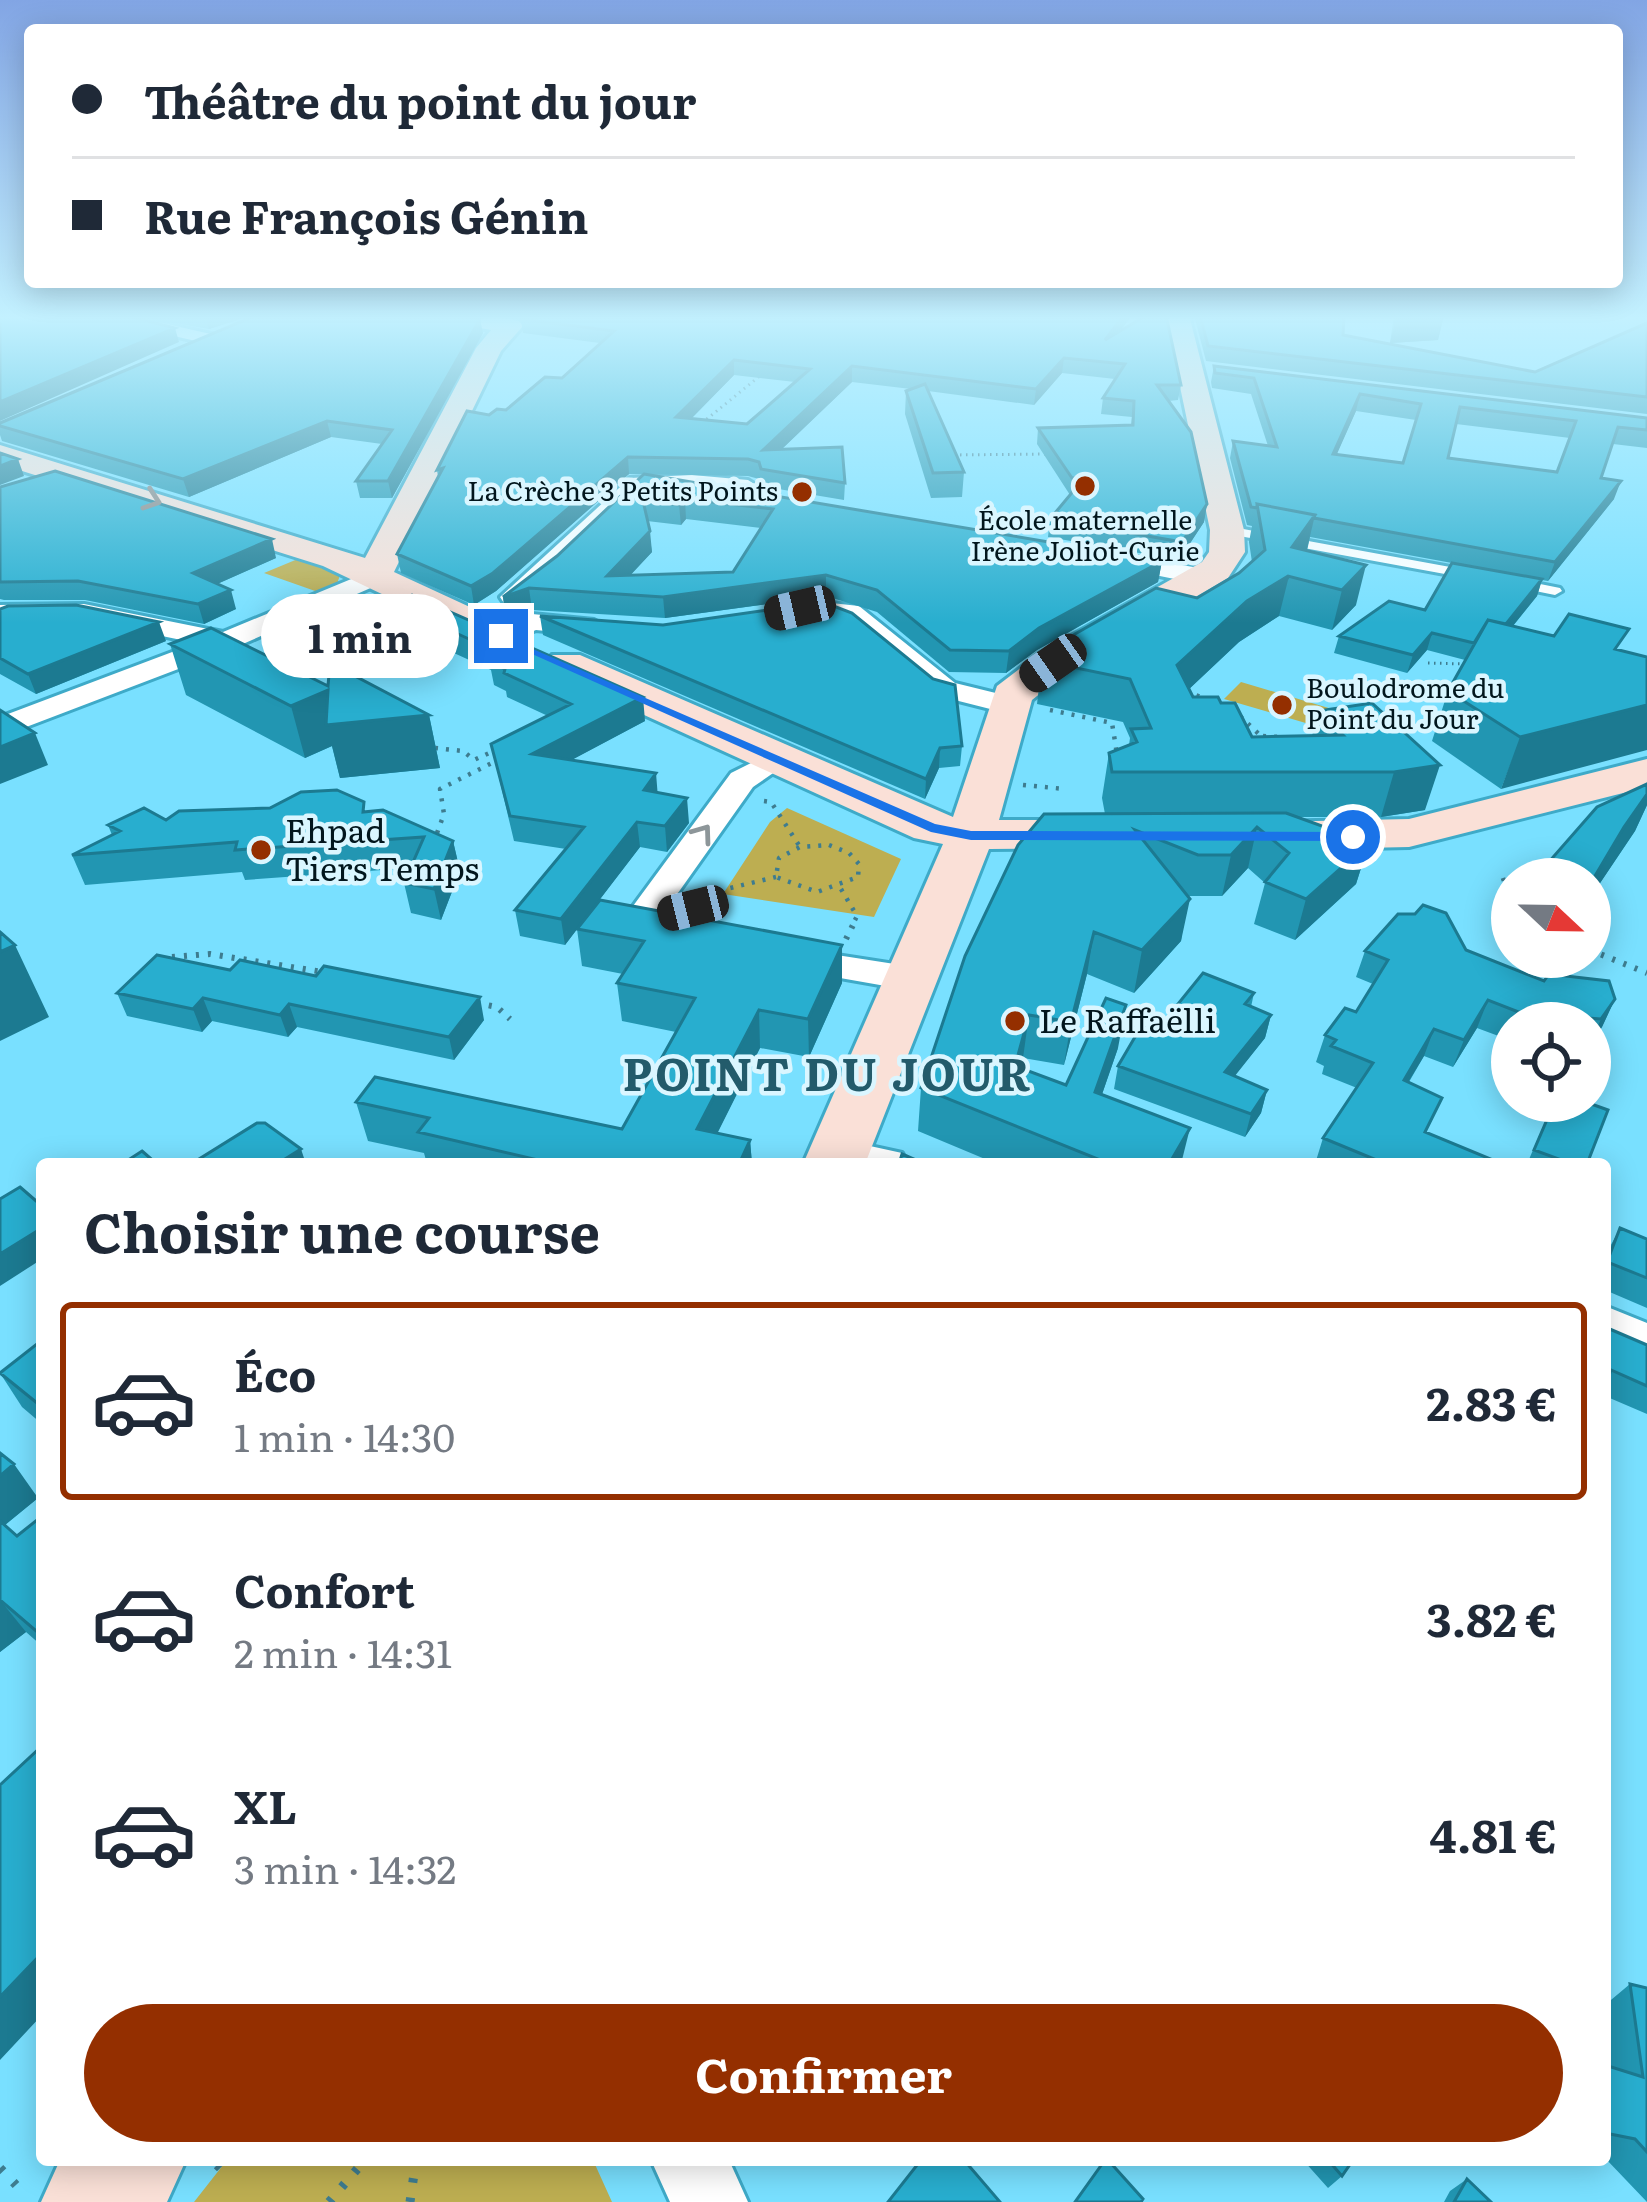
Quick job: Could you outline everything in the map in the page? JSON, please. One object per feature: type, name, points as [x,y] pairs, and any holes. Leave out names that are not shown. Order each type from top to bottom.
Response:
[{"type":"main road","points":[[373,578],[453,418]]},
{"type":"main road","points":[[854,1158],[914,979],[1027,707],[1023,684],[1223,562],[1227,530],[1209,418]]},
{"type":"main road","points":[[0,454],[329,556],[373,578],[500,623],[787,770],[924,825],[971,835],[1162,835]]},
{"type":"main road","points":[[1234,835],[1409,833],[1626,778]]},
{"type":"main road","points":[[56,2193],[191,2166]]},
{"type":"street","points":[[19,490],[68,473]]},
{"type":"street","points":[[500,623],[650,482],[772,500]]},
{"type":"street","points":[[1072,552],[1204,577]]},
{"type":"street","points":[[0,728],[226,641],[373,578]]},
{"type":"street","points":[[782,612],[811,607],[850,613],[945,689],[1027,707]]},
{"type":"street","points":[[0,613],[84,612],[226,641]]},
{"type":"street","points":[[500,623],[630,631]]},
{"type":"street","points":[[716,945],[640,921],[742,780],[787,770]]},
{"type":"street","points":[[1626,778],[1647,808]]},
{"type":"street","points":[[757,953],[914,979]]},
{"type":"street","points":[[1611,1329],[1647,1345]]},
{"type":"street","points":[[692,2166],[710,2202]]},
{"type":"lane","points":[[1227,530],[1556,590]]},
{"type":"lane","points":[[640,921],[693,908]]},
{"type":"path","points":[[650,482],[644,472],[709,418]]},
{"type":"path","points":[[944,455],[1054,453]]},
{"type":"path","points":[[1428,663],[1481,667]]},
{"type":"path","points":[[1181,692],[1214,702],[1263,736],[1269,746]]},
{"type":"path","points":[[1027,707],[1112,724],[1117,754]]},
{"type":"path","points":[[1263,736],[1305,741]]},
{"type":"path","points":[[435,748],[463,751],[474,760],[512,742]]},
{"type":"path","points":[[437,833],[444,814],[440,788],[499,759]]},
{"type":"path","points":[[1019,784],[1065,789]]},
{"type":"path","points":[[764,801],[771,802],[800,847]]},
{"type":"path","points":[[693,908],[726,889],[776,877],[791,888],[814,893],[841,890],[858,877],[860,864],[849,853],[829,845],[800,847],[779,858],[776,877]]},
{"type":"path","points":[[841,890],[857,916],[844,942],[863,944]]},
{"type":"path","points":[[172,957],[210,954],[333,974]]},
{"type":"path","points":[[1611,958],[1647,973]]},
{"type":"path","points":[[474,1002],[497,1006],[510,1019]]},
{"type":"path","points":[[1166,1152],[1180,1158]]},
{"type":"path","points":[[329,2202],[360,2166]]},
{"type":"path","points":[[410,2202],[415,2166]]},
{"type":"path","points":[[0,2168],[56,2193]]},
{"type":"shaded area","points":[[305,556],[340,575],[337,584],[318,592],[264,573]]},
{"type":"shaded area","name":"Boulodrome du Point du Jour","points":[[1241,682],[1342,712],[1326,729],[1224,699]]},
{"type":"shaded area","points":[[787,808],[901,859],[874,917],[723,894],[770,822]]},
{"type":"shaded area","points":[[222,2166],[596,2166],[612,2202],[194,2202]]},
{"type":"building","points":[[12,418],[424,418],[388,481],[356,481],[392,430],[327,421],[183,479],[0,423]]},
{"type":"building","points":[[464,418],[684,418],[747,424],[754,418],[797,418],[763,450],[842,447],[845,483],[761,469],[759,462],[748,459],[628,457],[493,573],[471,586],[397,554],[443,468],[437,470]]},
{"type":"building","points":[[915,418],[940,418],[964,472],[933,473]]},
{"type":"building","points":[[1133,418],[1181,418],[1191,432],[1207,504],[1182,542],[1050,519],[1085,477],[1072,478],[1038,428],[1133,425]]},
{"type":"building","points":[[1267,418],[1349,418],[1333,454],[1403,463],[1417,418],[1457,418],[1448,458],[1557,472],[1576,421],[1549,418],[1647,418],[1647,430],[1618,427],[1601,478],[1621,481],[1555,562],[1257,504],[1251,507],[1233,441],[1277,447]]},
{"type":"building","points":[[0,453],[18,459],[0,466]]},
{"type":"building","points":[[55,471],[272,539],[193,573],[231,590],[198,604],[78,581],[0,582],[0,487]]},
{"type":"building","points":[[644,474],[1162,561],[1039,628],[1009,651],[950,650],[877,590],[826,575],[663,597],[529,588],[503,597],[557,556]],"holes":[[[685,499],[773,509],[733,572],[607,576],[650,531],[643,501],[679,505]]]},
{"type":"building","points":[[1257,504],[1315,515],[1292,547],[1366,565],[1342,590],[1288,576],[1247,601],[1177,665],[1193,697],[1235,703],[1252,737],[1343,735],[1318,711],[1372,703],[1440,765],[1394,772],[1112,772],[1109,753],[1137,742],[1131,729],[1151,728],[1130,679],[1042,661],[1075,634],[1156,588],[1197,598],[1239,573],[1265,550]]},
{"type":"building","points":[[1452,563],[1542,579],[1506,624],[1488,620],[1474,643],[1432,633],[1413,655],[1339,636],[1389,601],[1425,610]]},
{"type":"building","points":[[412,595],[643,697],[532,754],[656,773],[644,790],[687,798],[665,826],[637,822],[561,919],[515,910],[584,827],[510,816],[491,744],[571,704],[490,662],[504,655],[390,603]]},
{"type":"building","points":[[823,602],[852,613],[933,679],[955,685],[962,746],[940,748],[926,779],[540,616],[663,625]]},
{"type":"building","points":[[76,605],[159,622],[28,674],[0,658],[0,609]]},
{"type":"building","points":[[1569,614],[1629,629],[1615,649],[1647,657],[1647,705],[1520,737],[1448,691],[1488,620],[1554,636]]},
{"type":"building","points":[[211,628],[328,686],[330,663],[429,715],[326,725],[328,690],[291,706],[170,644]]},
{"type":"building","points":[[0,710],[35,733],[0,747]]},
{"type":"building","points":[[1647,784],[1647,794],[1606,858],[1552,858],[1597,807]]},
{"type":"building","points":[[337,790],[364,802],[363,812],[383,810],[453,841],[434,889],[404,883],[424,837],[235,850],[237,842],[72,855],[120,831],[108,825],[144,808],[166,820],[179,811],[270,808],[301,792]]},
{"type":"building","points":[[1286,813],[1369,843],[1306,899],[1265,882],[1289,853],[1257,827],[1231,855],[1198,855],[1135,830],[1190,899],[1142,950],[1094,932],[1071,1022],[1029,1015],[1015,1066],[1066,1085],[1106,998],[1126,1005],[1095,1092],[1190,1128],[1172,1158],[1096,1158],[921,1088],[965,956],[1018,845],[1044,814]]},
{"type":"building","points":[[600,900],[842,945],[808,1019],[759,1010],[697,1129],[750,1140],[742,1158],[529,1158],[418,1132],[429,1118],[356,1102],[375,1077],[622,1129],[695,998],[617,983],[644,941],[577,929]]},
{"type":"building","points":[[1423,905],[1446,913],[1466,950],[1491,960],[1491,978],[1609,981],[1615,999],[1611,1005],[1488,1000],[1464,1040],[1434,1029],[1404,1080],[1442,1098],[1425,1132],[1488,1158],[1371,1158],[1323,1138],[1373,1063],[1331,1046],[1336,1040],[1325,1035],[1345,1008],[1356,1012],[1388,960],[1365,951],[1398,914],[1415,914]]},
{"type":"building","points":[[0,932],[15,945],[0,952]]},
{"type":"building","points":[[157,955],[230,970],[240,960],[316,976],[324,966],[480,997],[449,1037],[289,1004],[280,1015],[203,998],[193,1009],[117,993]]},
{"type":"building","points":[[1203,973],[1254,993],[1245,1004],[1271,1015],[1225,1072],[1267,1090],[1251,1114],[1118,1066],[1142,1025],[1157,1030]]},
{"type":"building","points":[[1546,1122],[1603,1122],[1589,1158],[1556,1158],[1534,1150]]},
{"type":"building","points":[[257,1123],[265,1123],[301,1149],[287,1158],[201,1158]]},
{"type":"building","points":[[20,1187],[36,1201],[36,1232],[0,1254],[0,1199]]},
{"type":"building","points":[[1620,1228],[1647,1239],[1647,1278],[1611,1264]]},
{"type":"building","points":[[1611,1330],[1647,1345],[1647,1386],[1611,1370]]},
{"type":"building","points":[[36,1345],[36,1402],[0,1373]]},
{"type":"building","points":[[0,1453],[14,1464],[0,1476]]},
{"type":"building","points":[[0,1521],[17,1536],[36,1521],[36,1631],[0,1600]]},
{"type":"building","points":[[36,1752],[36,1959],[0,1997],[0,1785]]},
{"type":"building","points":[[1630,1984],[1647,1988],[1647,2152],[1635,2139],[1611,2134],[1611,2067],[1643,2077]]},
{"type":"building","points":[[916,2166],[969,2166],[1000,2202],[888,2202]]},
{"type":"building","points":[[1101,2166],[1113,2166],[1143,2199],[1141,2202],[1075,2202]]},
{"type":"building","points":[[1467,2179],[1491,2202],[1454,2202]]},
{"type":"place","name":"École maternelle Irène Joliot-Curie","points":[[1085,486]]},
{"type":"place","name":"La Crèche 3 Petits Points","points":[[802,492]]},
{"type":"place","name":"Boulodrome du Point du Jour","points":[[1282,705]]},
{"type":"place","name":"Ehpad Tiers Temps","points":[[261,850]]},
{"type":"place","name":"Le Raffaëlli","points":[[1015,1021]]},
{"type":"district","name":"POINT DU JOUR","points":[[828,1075]]},
{"type":"route","points":[[501,636],[931,828],[971,835],[1353,837]]}]
